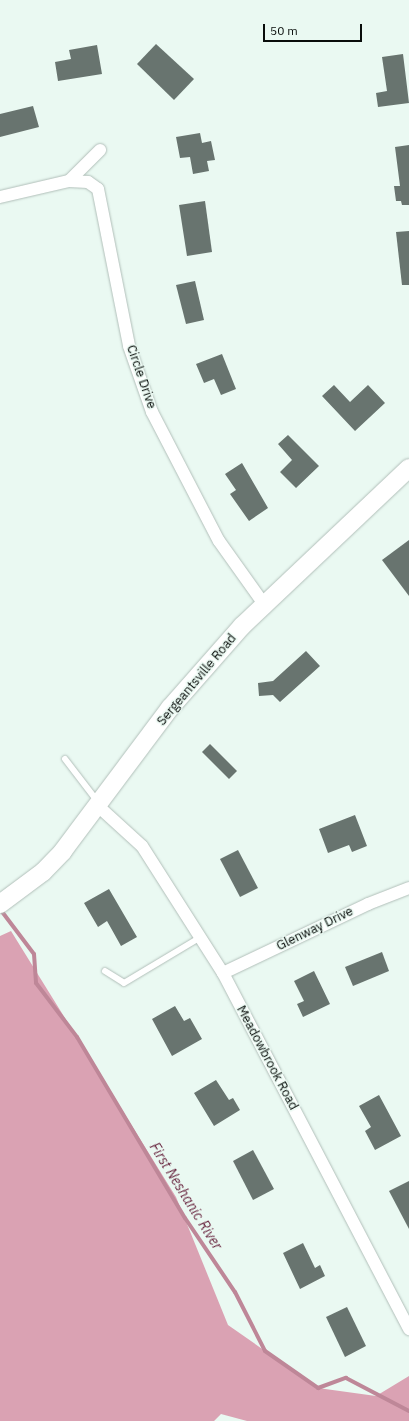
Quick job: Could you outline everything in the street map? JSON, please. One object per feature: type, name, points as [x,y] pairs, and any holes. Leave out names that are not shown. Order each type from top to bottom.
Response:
[{"type":"main road","name":"Sergeantsville Road","points":[[0,904],[42,872],[99,805],[170,708],[264,604],[409,468]]},
{"type":"street","points":[[69,181],[100,150]]},
{"type":"street","name":"Circle Drive","points":[[0,197],[69,181],[88,182],[98,189],[129,346],[152,412],[219,541],[264,604]]},
{"type":"street","name":"Meadowbrook Road","points":[[99,805],[142,846],[223,973],[409,1329]]},
{"type":"street","name":"Glenway Drive","points":[[223,973],[368,904],[409,888]]},
{"type":"lane","points":[[65,758],[99,805]]},
{"type":"lane","points":[[105,971],[124,983],[201,937]]},
{"type":"shaded area","points":[[11,931],[176,1197],[228,1325],[318,1388],[376,1396],[409,1376],[409,1421],[247,1421],[221,1414],[214,1421],[0,1421],[0,936]]},
{"type":"building","points":[[156,44],[194,79],[174,100],[137,64]]},
{"type":"building","points":[[97,45],[102,74],[58,81],[55,62],[71,59],[69,50]]},
{"type":"building","points":[[403,54],[409,103],[378,107],[376,93],[387,91],[382,57]]},
{"type":"building","points":[[33,106],[39,127],[0,137],[0,114]]},
{"type":"building","points":[[200,133],[202,143],[211,141],[215,160],[207,161],[209,171],[193,174],[190,157],[180,158],[176,137]]},
{"type":"building","points":[[409,145],[409,205],[402,205],[401,201],[396,201],[394,186],[400,186],[395,147]]},
{"type":"building","points":[[205,201],[212,252],[187,256],[179,205]]},
{"type":"building","points":[[409,231],[409,285],[402,285],[396,232]]},
{"type":"building","points":[[195,281],[204,320],[186,324],[176,285]]},
{"type":"building","points":[[222,354],[236,389],[221,395],[214,379],[204,383],[196,364]]},
{"type":"building","points":[[334,385],[350,402],[368,385],[385,403],[355,431],[322,396]]},
{"type":"building","points":[[288,435],[319,466],[296,488],[280,472],[292,460],[278,444]]},
{"type":"building","points":[[242,463],[268,508],[249,521],[230,494],[236,490],[225,474]]},
{"type":"building","points":[[409,540],[409,596],[382,560]]},
{"type":"building","points":[[306,651],[320,666],[280,702],[273,695],[259,696],[258,683],[273,681]]},
{"type":"building","points":[[210,744],[237,771],[229,779],[202,752]]},
{"type":"building","points":[[355,815],[367,846],[352,852],[349,845],[328,853],[319,829]]},
{"type":"building","points":[[238,850],[258,888],[240,897],[220,859]]},
{"type":"building","points":[[109,889],[137,937],[121,946],[107,921],[98,927],[84,903]]},
{"type":"building","points":[[382,952],[389,971],[353,986],[345,967]]},
{"type":"building","points":[[314,971],[330,1004],[303,1017],[297,1004],[304,1001],[294,981]]},
{"type":"building","points":[[175,1006],[184,1021],[190,1018],[202,1039],[172,1056],[152,1019]]},
{"type":"building","points":[[216,1080],[229,1100],[233,1098],[240,1110],[214,1126],[194,1093]]},
{"type":"building","points":[[379,1095],[401,1136],[375,1150],[365,1131],[371,1127],[359,1106]]},
{"type":"building","points":[[253,1150],[274,1189],[253,1200],[233,1161]]},
{"type":"building","points":[[409,1181],[409,1229],[389,1191]]},
{"type":"building","points":[[303,1243],[315,1268],[320,1265],[325,1276],[300,1289],[283,1253]]},
{"type":"building","points":[[347,1307],[366,1346],[345,1357],[326,1317]]},
{"type":"waterway","name":"First Neshanic River","points":[[3,913],[34,954],[36,983],[77,1037],[185,1218],[235,1292],[265,1351],[318,1388],[346,1378],[409,1411]]}]
